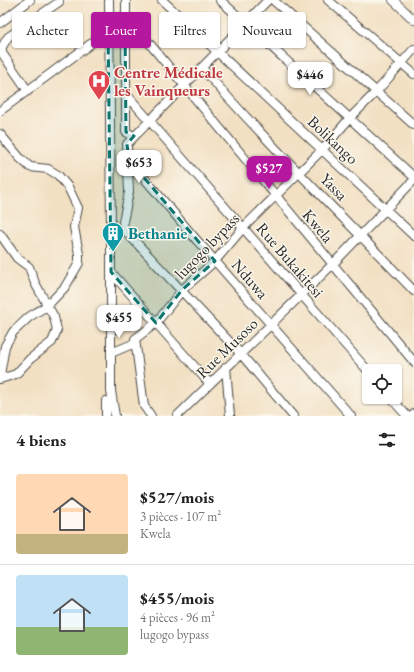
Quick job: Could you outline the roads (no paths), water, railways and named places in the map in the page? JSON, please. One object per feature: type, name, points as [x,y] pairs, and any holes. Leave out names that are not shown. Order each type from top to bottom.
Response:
[{"type":"street","points":[[0,23],[30,0]]},
{"type":"street","points":[[108,0],[108,12]]},
{"type":"street","points":[[125,12],[126,0]]},
{"type":"street","name":"Bolikango","points":[[162,0],[323,149],[414,236]]},
{"type":"street","points":[[220,0],[234,12]]},
{"type":"street","points":[[257,12],[268,0]]},
{"type":"street","points":[[273,0],[414,125]]},
{"type":"street","points":[[328,0],[414,74]]},
{"type":"street","points":[[393,0],[414,20]]},
{"type":"street","points":[[28,91],[2,53],[2,47],[8,37],[59,2]]},
{"type":"street","points":[[228,41],[134,136],[128,144],[129,192],[123,222],[124,229],[241,354],[293,416]]},
{"type":"street","points":[[0,111],[91,44]]},
{"type":"street","points":[[108,48],[111,391],[116,416]]},
{"type":"street","points":[[126,48],[126,132],[134,136]]},
{"type":"street","name":"Kwela","points":[[151,48],[184,85],[414,362]]},
{"type":"street","points":[[273,48],[348,119],[414,178]]},
{"type":"street","name":"lugogo bypass","points":[[111,353],[135,341],[156,324],[182,290],[215,260],[243,228],[323,149],[348,119],[377,91],[414,49]]},
{"type":"street","name":"Yassa","points":[[202,68],[256,130],[300,172],[414,291]]},
{"type":"street","name":"Rue Bukakitesi","points":[[127,95],[362,364]]},
{"type":"street","points":[[0,134],[20,158],[30,166],[48,169],[58,175],[68,187],[77,204],[77,214],[74,227],[79,254],[79,264],[65,287],[48,305],[29,317],[13,332],[5,346],[0,374]]},
{"type":"street","name":"Nduwa","points":[[129,160],[351,416]]},
{"type":"street","name":"Rue Musoso","points":[[177,416],[361,235],[414,178]]},
{"type":"street","points":[[0,234],[17,258],[29,267],[35,283],[54,317],[57,330],[52,342],[30,359],[16,374],[0,379]]},
{"type":"street","points":[[111,272],[210,384]]},
{"type":"street","points":[[135,341],[142,378],[144,406],[151,416]]},
{"type":"street","points":[[226,367],[230,416]]},
{"type":"street","points":[[106,402],[106,416]]},
{"type":"street","points":[[396,404],[407,416]]},
{"type":"place","name":"Centre Médicale les Vainqueurs","points":[[99,100]]},
{"type":"place","name":"Bethanie","points":[[113,252]]}]
